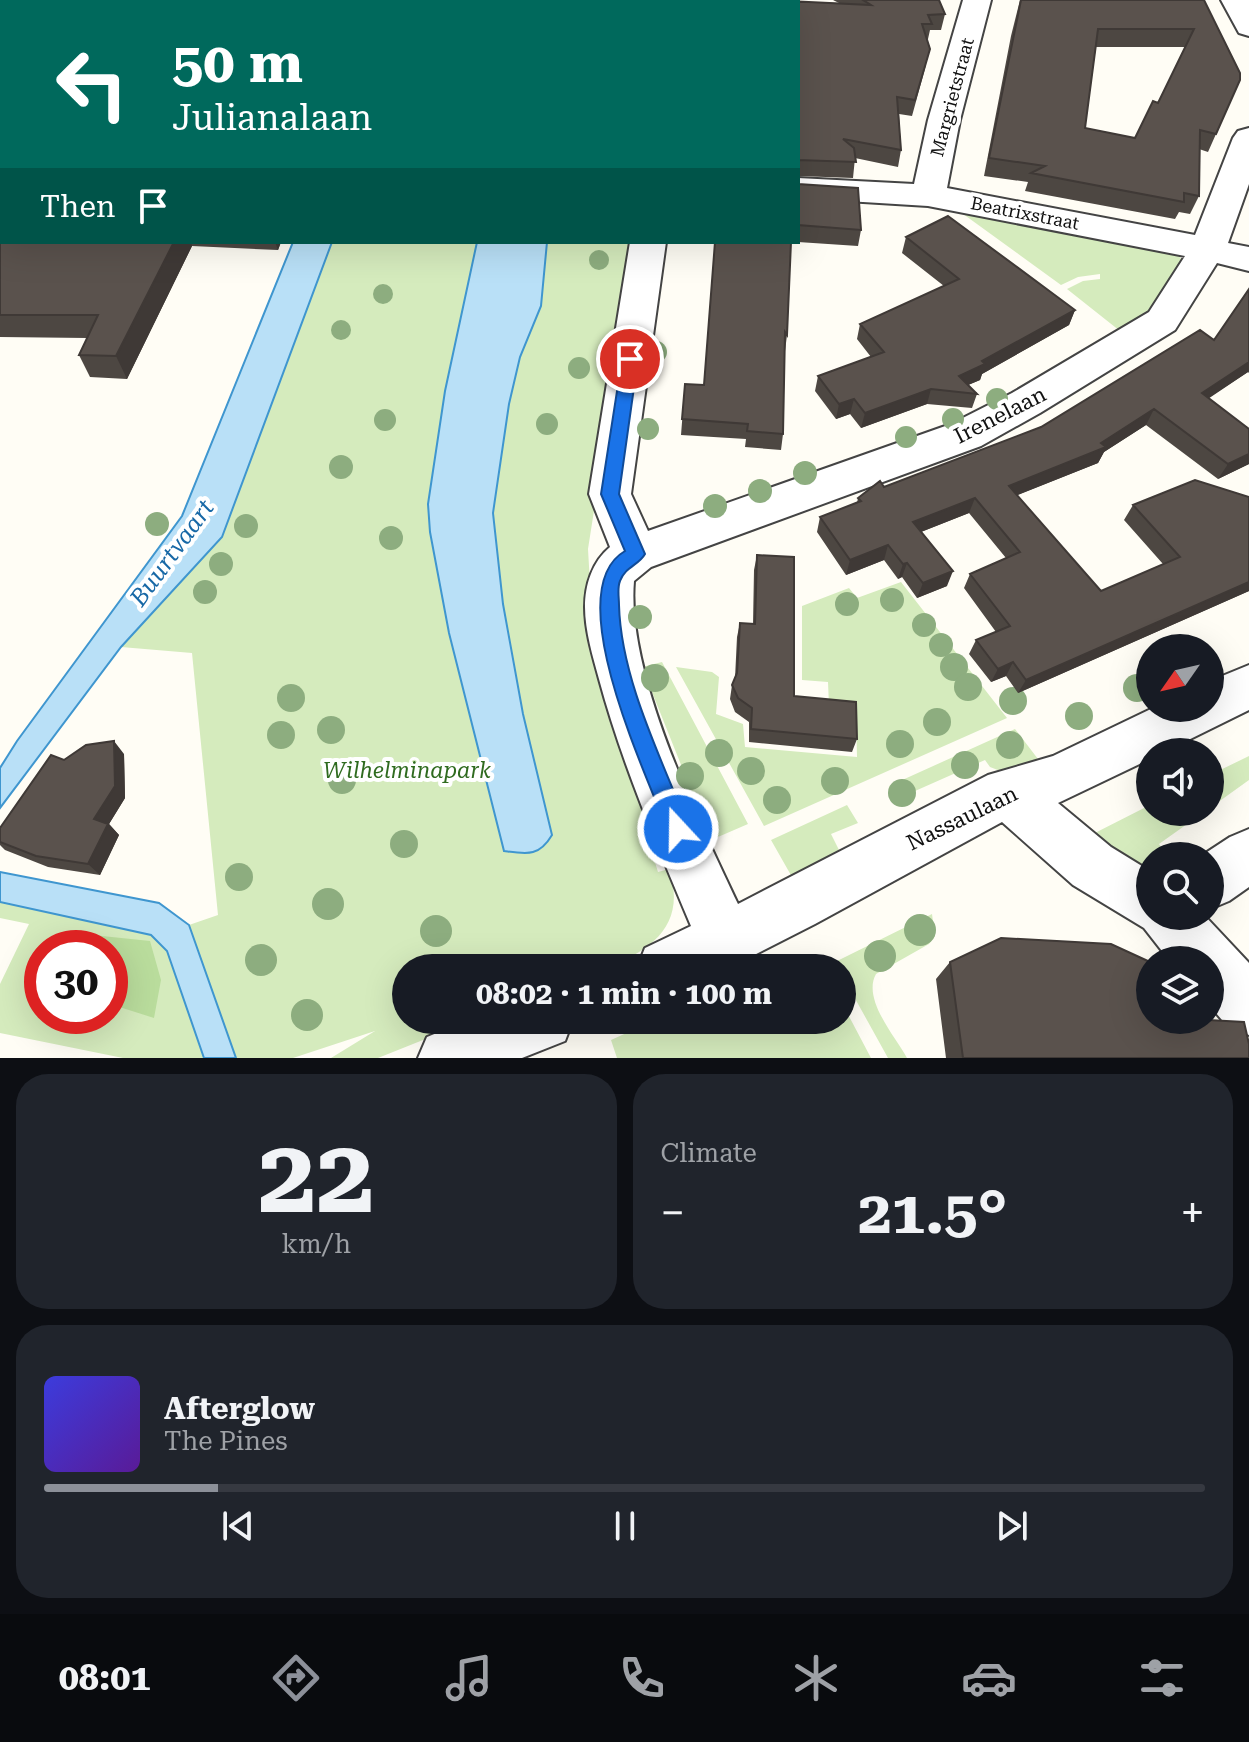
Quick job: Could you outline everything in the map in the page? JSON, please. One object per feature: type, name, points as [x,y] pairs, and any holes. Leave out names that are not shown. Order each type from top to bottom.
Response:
[{"type":"street","name":"Margrietstraat","points":[[928,195],[944,120],[977,0]]},
{"type":"street","points":[[1235,0],[1249,27]]},
{"type":"street","name":"Irenelaan","points":[[635,554],[966,435],[1026,403],[1162,321],[1208,249],[1249,138]]},
{"type":"street","name":"Beatrixstraat","points":[[800,188],[928,195],[1249,259]]},
{"type":"street","points":[[648,244],[610,494],[635,554],[621,562],[609,582],[610,639],[687,855],[726,941]]},
{"type":"street","points":[[1224,698],[1249,686]]},
{"type":"street","name":"Nassaulaan","points":[[697,954],[1006,792],[1060,778],[1174,722]]},
{"type":"street","points":[[1006,792],[1092,866],[1136,894]]},
{"type":"street","points":[[1224,872],[1249,855]]},
{"type":"street","points":[[1180,930],[1194,946]]},
{"type":"street","points":[[1224,978],[1249,1006]]},
{"type":"street","points":[[448,1058],[509,1034]]},
{"type":"green space","points":[[959,211],[1177,254],[1186,265],[1145,314],[1120,331],[1067,289],[1083,281],[1100,279],[1100,274],[1078,277],[1061,285]]},
{"type":"green space","name":"Wilhelminapark","points":[[317,244],[636,244],[588,549],[594,653],[601,691],[664,854],[654,859],[658,872],[669,869],[673,888],[669,920],[651,943],[636,954],[392,954],[392,1034],[438,1034],[378,1058],[331,1058],[375,1031],[293,1058],[228,1058],[189,925],[218,915],[192,653],[121,647]]},
{"type":"green space","points":[[901,582],[1007,718],[764,826],[676,667],[712,672],[719,677],[716,714],[743,724],[745,747],[857,757],[856,710],[829,706],[828,682],[802,680],[802,606],[849,588],[857,598]]},
{"type":"green space","points":[[662,662],[748,824],[711,840],[642,667]]},
{"type":"green space","points":[[1015,729],[1038,759],[1008,774],[990,767],[985,760],[897,799],[889,786]]},
{"type":"green space","points":[[1249,756],[1249,780],[1224,798],[1224,768]]},
{"type":"green space","points":[[847,805],[858,823],[831,834],[839,850],[792,877],[771,840]]},
{"type":"green space","points":[[1136,812],[1136,826],[1184,826],[1162,842],[1136,842],[1136,871],[1085,838]]},
{"type":"green space","points":[[0,902],[151,935],[167,951],[204,1058],[123,1058],[0,1033],[0,984],[24,934],[24,1034],[128,1034],[128,930],[26,930],[29,924],[0,918]]},
{"type":"green space","points":[[932,914],[935,936],[929,944],[876,974],[873,984],[876,1006],[907,1058],[888,1058],[856,1000],[856,954],[851,954]]},
{"type":"green space","points":[[128,939],[150,941],[161,980],[154,1018],[128,1010]]},
{"type":"green space","points":[[856,1030],[871,1058],[617,1058],[611,1040],[624,1034],[856,1034]]},
{"type":"water","name":"Buurtvaart","points":[[292,244],[331,244],[222,537],[121,647],[0,808],[0,768],[182,516]]},
{"type":"water","points":[[477,244],[547,244],[541,306],[520,357],[509,404],[493,513],[503,604],[523,714],[552,835],[542,847],[532,852],[504,851],[449,633],[430,532],[428,504],[445,391]]},
{"type":"water","points":[[0,872],[159,903],[189,925],[236,1058],[204,1058],[167,951],[151,935],[0,902]]},
{"type":"building","points":[[863,0],[939,0],[945,14],[928,15],[932,24],[922,24],[930,49],[915,100],[897,97],[901,150],[843,139],[854,148],[856,162],[800,160],[800,2],[871,5]]},
{"type":"building","points":[[1021,0],[1204,0],[1240,73],[1240,80],[1216,134],[1200,130],[1199,196],[1184,193],[1184,202],[1031,173],[1045,166],[989,158]],"holes":[[[1098,29],[1194,29],[1158,103],[1153,101],[1135,138],[1085,128]]]},
{"type":"building","points":[[800,184],[858,188],[861,230],[800,225]]},
{"type":"building","points":[[948,216],[1075,310],[982,361],[985,364],[959,376],[977,394],[931,389],[865,413],[854,399],[839,404],[818,376],[884,352],[860,324],[959,279],[906,237]]},
{"type":"building","points":[[0,244],[173,244],[116,356],[79,355],[98,315],[0,315]]},
{"type":"building","points":[[715,244],[791,244],[783,434],[747,431],[748,424],[682,419],[685,384],[704,385]]},
{"type":"building","points":[[1249,289],[1249,362],[1202,393],[1249,429],[1249,454],[1228,464],[1154,409],[1101,443],[1106,447],[1009,486],[1101,591],[1180,557],[1133,505],[1195,480],[1249,497],[1249,582],[1026,680],[1013,662],[998,669],[976,640],[1010,626],[970,574],[1020,552],[975,498],[913,522],[953,571],[923,583],[888,545],[850,560],[820,517],[861,501],[858,498],[880,481],[884,487],[1041,427],[1200,330],[1214,340]]},
{"type":"building","points":[[757,555],[794,557],[794,696],[856,702],[857,739],[751,729],[752,708],[738,698],[732,685],[737,673],[740,623],[755,624]]},
{"type":"building","points":[[114,741],[115,786],[94,819],[108,824],[88,864],[36,856],[0,842],[0,828],[51,755],[64,760],[86,745]]},
{"type":"building","points":[[1001,938],[1111,944],[1136,956],[1136,1034],[1224,1034],[1224,1021],[1244,1022],[1249,1058],[963,1058],[950,962]]},
{"type":"route","points":[[630,359],[610,494],[635,554],[621,562],[609,582],[610,639],[678,829]]}]
